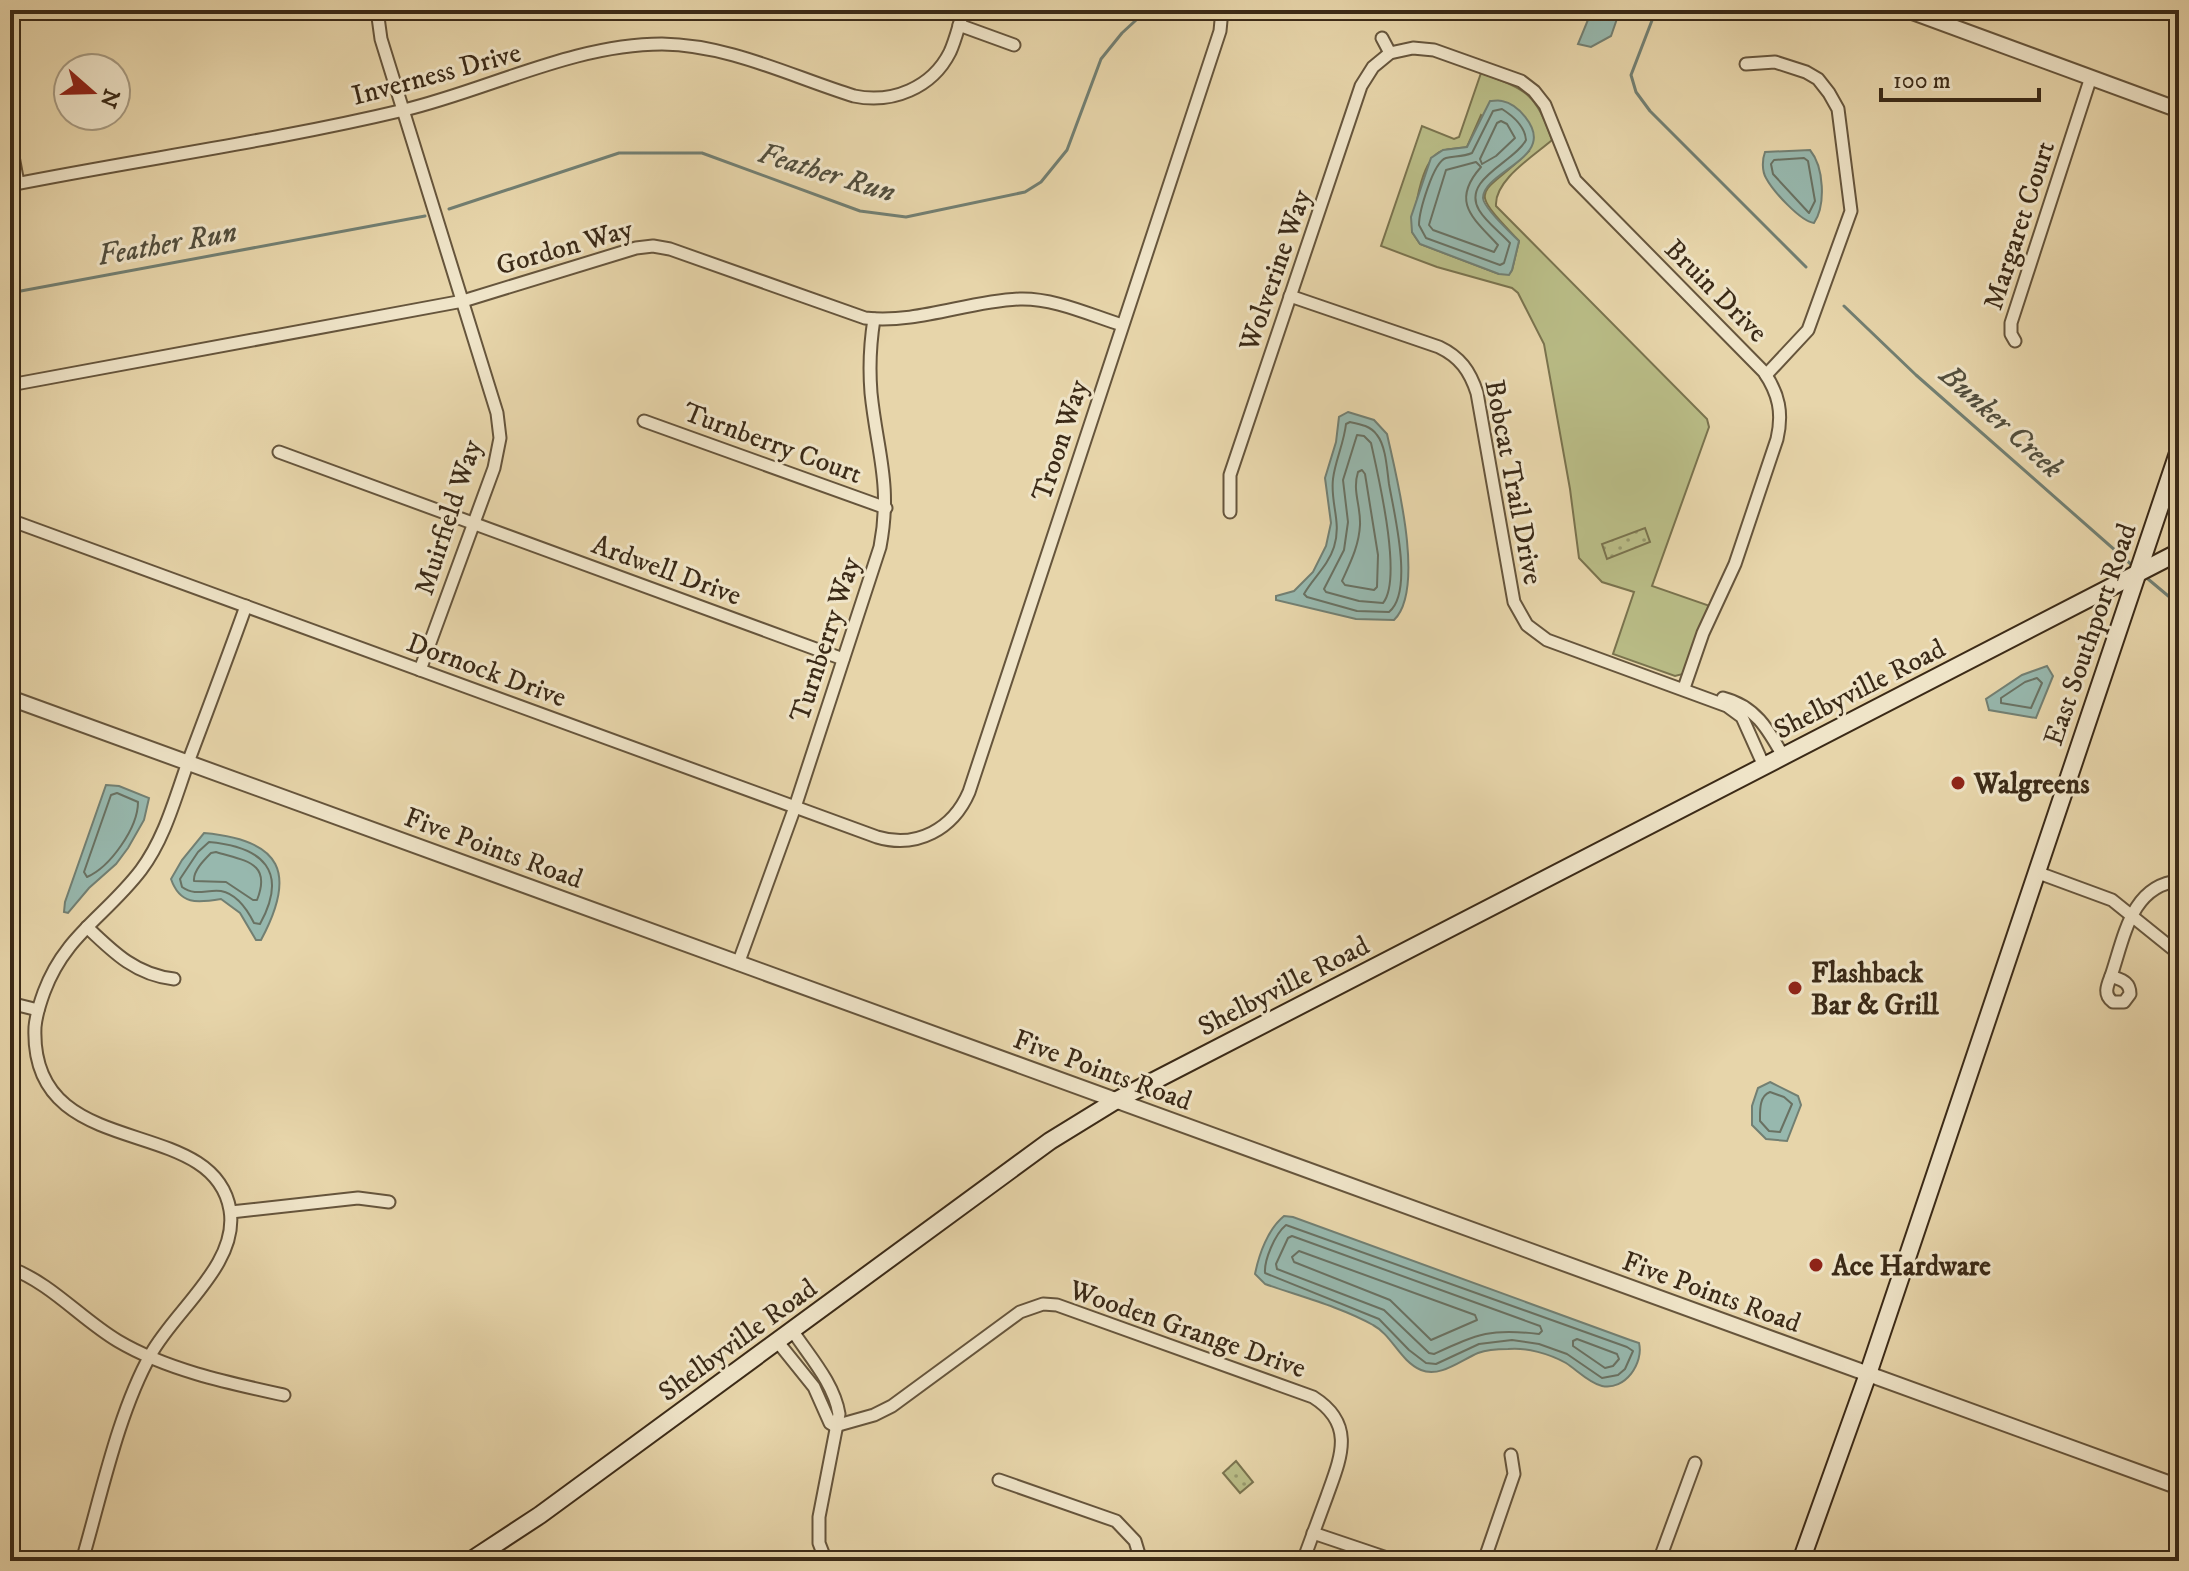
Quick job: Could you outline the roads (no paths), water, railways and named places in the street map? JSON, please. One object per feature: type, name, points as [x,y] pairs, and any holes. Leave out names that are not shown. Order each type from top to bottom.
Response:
[{"type":"main road","name":"East Southport Road","points":[[1801,1561],[1868,1374],[2179,450]]},
{"type":"main road","name":"Shelbyville Road","points":[[470,1561],[516,1533],[1050,1141],[1115,1101],[2179,552]]},
{"type":"street","name":"Muirfield Way","points":[[377,10],[381,39],[497,413],[499,428],[497,458],[420,670]]},
{"type":"street","points":[[964,10],[959,25],[1014,45]]},
{"type":"street","name":"Troon Way","points":[[948,824],[967,796],[1208,68],[1220,31],[1222,10]]},
{"type":"street","points":[[1907,10],[2179,110]]},
{"type":"street","name":"Inverness Drive","points":[[14,184],[404,110],[588,54],[653,44],[692,46],[732,53],[854,96],[868,98],[902,94],[924,82],[945,60],[959,25]]},
{"type":"street","points":[[1382,38],[1390,53]]},
{"type":"street","name":"Bruin Drive","points":[[1390,53],[1413,48],[1434,50],[1521,81],[1534,91],[1545,105],[1575,180],[1766,375],[1780,406],[1777,439],[1735,564],[1706,628],[1684,688]]},
{"type":"street","name":"Wolverine Way","points":[[1230,512],[1230,475],[1361,86],[1373,67],[1390,53]]},
{"type":"street","points":[[1746,64],[1775,62],[1806,72],[1818,79],[1829,93],[1838,109],[1851,211],[1808,330],[1766,375]]},
{"type":"street","name":"Margaret Court","points":[[2015,341],[2011,323],[2091,77]]},
{"type":"street","points":[[10,140],[14,184]]},
{"type":"street","name":"Gordon Way","points":[[10,385],[463,301],[636,248],[653,246],[670,249],[854,315],[874,319],[1021,299],[1047,302],[1122,325]]},
{"type":"street","name":"Bobcat Trail Drive","points":[[1290,296],[1439,347],[1460,361],[1472,378],[1477,393],[1514,602],[1522,619],[1547,640],[1727,706],[1742,717],[1764,766]]},
{"type":"street","name":"Turnberry Way","points":[[738,964],[795,807],[880,547],[886,508],[870,376],[874,319]]},
{"type":"street","name":"Turnberry Court","points":[[644,421],[886,508]]},
{"type":"street","name":"Ardwell Drive","points":[[279,452],[843,659]]},
{"type":"street","name":"Dornock Drive","points":[[10,520],[882,838],[895,841],[918,839],[948,824]]},
{"type":"street","points":[[82,1561],[119,1437],[150,1356],[166,1330],[224,1256],[231,1212],[225,1193],[201,1163],[98,1125],[61,1101],[45,1078],[38,1058],[35,1028],[38,1010],[55,965],[64,952],[149,860],[162,835],[246,606]]},
{"type":"street","name":"Bobcat Trail Drive","points":[[1684,688],[1736,701],[1750,710],[1762,721],[1783,756]]},
{"type":"street","name":"Five Points Road","points":[[10,698],[2179,1487]]},
{"type":"street","points":[[2036,872],[2100,894],[2132,914],[2179,954]]},
{"type":"street","points":[[2111,976],[2137,904],[2151,890],[2179,881]]},
{"type":"street","points":[[87,927],[131,966],[152,975],[174,979]]},
{"type":"street","points":[[10,1003],[38,1010]]},
{"type":"street","points":[[231,1212],[358,1198],[389,1202]]},
{"type":"street","points":[[10,1268],[39,1282],[118,1341],[150,1356],[222,1381],[284,1395]]},
{"type":"street","name":"Wooden Grange Drive","points":[[833,1425],[874,1415],[892,1406],[1020,1312],[1043,1304],[1057,1305],[1313,1397],[1327,1406],[1338,1423],[1342,1450],[1313,1533]]},
{"type":"street","points":[[792,1330],[837,1399],[839,1414],[833,1425]]},
{"type":"street","points":[[777,1341],[814,1387],[833,1425],[833,1455],[818,1531],[826,1561]]},
{"type":"street","points":[[1484,1561],[1514,1474],[1511,1455]]},
{"type":"street","points":[[1659,1561],[1695,1463]]},
{"type":"street","points":[[999,1480],[1116,1521],[1135,1541],[1141,1561]]},
{"type":"street","points":[[1303,1561],[1313,1533],[1396,1561]]},
{"type":"water","points":[[1592,10],[1620,10],[1611,36],[1591,47],[1578,44]]},
{"type":"water","points":[[1490,101],[1502,101],[1514,107],[1530,123],[1534,137],[1529,151],[1490,184],[1483,198],[1493,214],[1519,241],[1509,275],[1420,244],[1412,232],[1411,217],[1431,158],[1443,150],[1467,147]]},
{"type":"water","points":[[1810,150],[1818,166],[1822,186],[1814,223],[1802,217],[1781,197],[1766,178],[1763,165],[1765,152]]},
{"type":"water","points":[[1348,412],[1374,420],[1387,434],[1391,452],[1402,503],[1408,558],[1408,584],[1403,605],[1394,620],[1356,619],[1276,600],[1276,596],[1294,591],[1313,572],[1326,546],[1331,523],[1325,478],[1336,442],[1339,417]]},
{"type":"water","points":[[2047,666],[2053,676],[2036,718],[1989,710],[1986,699],[2022,675]]},
{"type":"water","points":[[106,785],[119,786],[149,798],[144,820],[116,864],[89,888],[68,913],[64,912],[65,902]]},
{"type":"water","points":[[204,833],[251,843],[266,852],[275,864],[279,879],[278,896],[261,940],[256,940],[240,913],[221,899],[190,900],[179,894],[175,887],[171,879]]},
{"type":"water","points":[[1770,1082],[1798,1096],[1801,1105],[1787,1141],[1766,1139],[1752,1125],[1752,1106],[1758,1088]]},
{"type":"water","points":[[1284,1216],[1639,1343],[1636,1367],[1618,1384],[1602,1386],[1553,1357],[1530,1350],[1496,1349],[1481,1352],[1436,1372],[1421,1370],[1407,1361],[1380,1329],[1334,1307],[1265,1284],[1255,1274],[1265,1242]]},
{"type":"waterway","name":"Feather Run","points":[[449,209],[619,153],[702,153],[860,211],[906,217],[1025,192],[1041,182],[1067,150],[1101,59],[1122,33],[1147,10]]},
{"type":"waterway","name":"Bunker Creek","points":[[1656,10],[1631,75],[1636,92],[1650,111],[1806,267]]},
{"type":"waterway","name":"Feather Run","points":[[10,293],[425,216]]},
{"type":"waterway","name":"Bunker Creek","points":[[1844,306],[1916,375],[2133,566]]},
{"type":"waterway","name":"Bunker Creek","points":[[2148,579],[2179,605]]},
{"type":"place","name":"Walgreens","points":[[1958,783]]},
{"type":"place","name":"Flashback Bar & Grill","points":[[1795,988]]},
{"type":"place","name":"Ace Hardware","points":[[1816,1265]]}]
